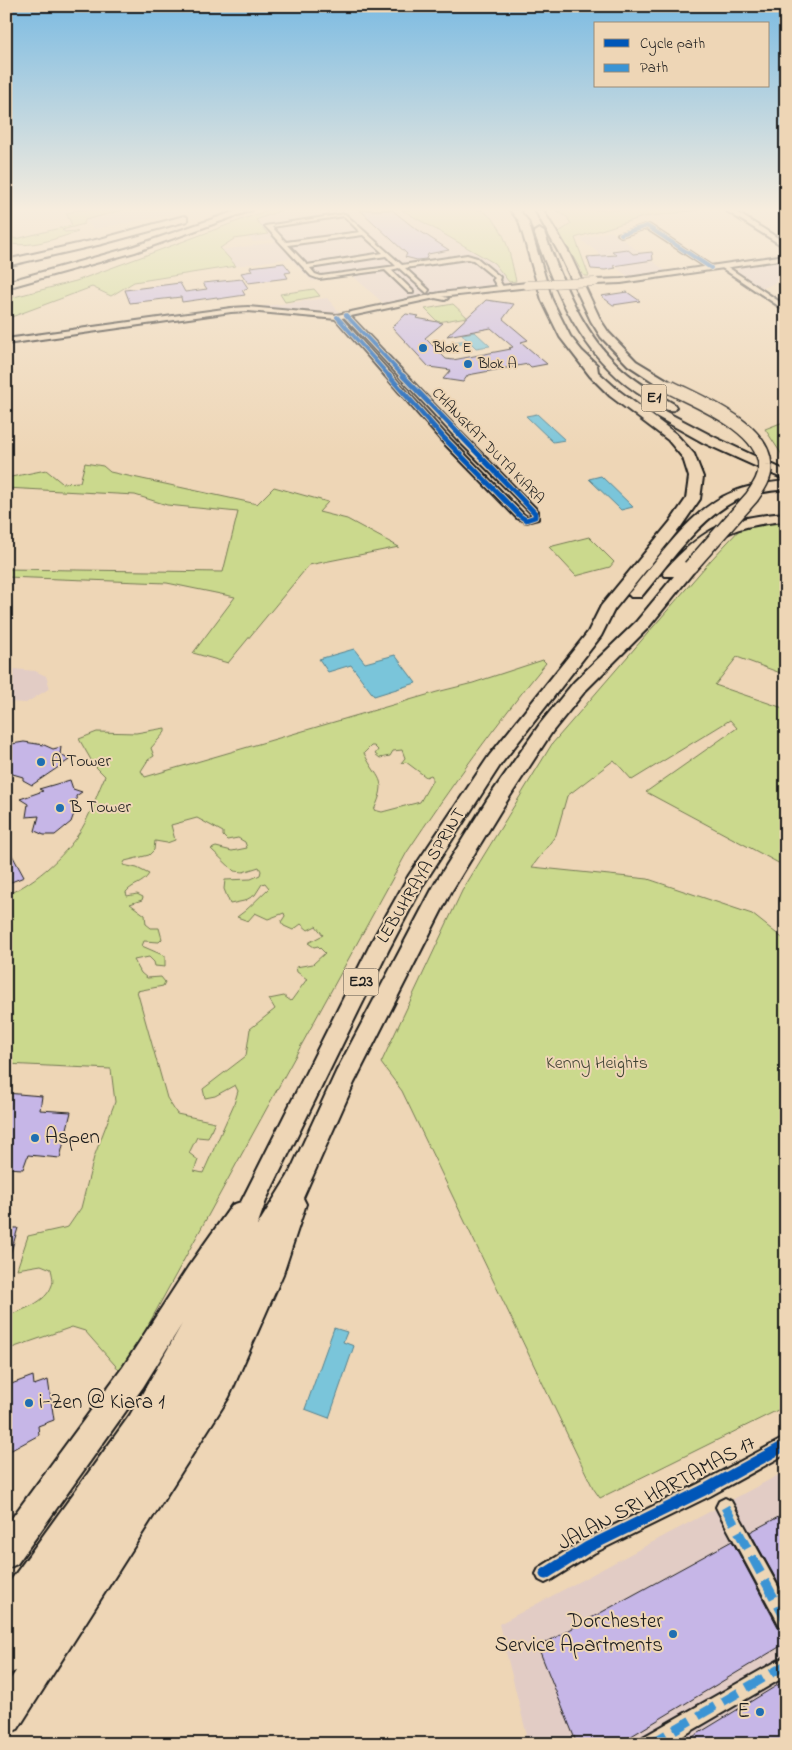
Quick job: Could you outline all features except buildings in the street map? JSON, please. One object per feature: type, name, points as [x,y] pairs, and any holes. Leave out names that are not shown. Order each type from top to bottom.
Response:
[{"type":"highway","name":"E1","points":[[545,292],[550,309],[582,358],[648,406],[709,440],[786,476]]},
{"type":"highway","name":"E1","points":[[561,292],[581,330],[613,368],[661,402],[786,466]]},
{"type":"highway","points":[[580,686],[642,625],[757,491],[765,473],[764,459],[759,446],[748,433],[734,422],[670,387],[632,363],[605,335],[583,292]]},
{"type":"highway","points":[[582,358],[594,374],[614,393],[672,437],[689,457],[696,478],[693,500],[607,609],[595,633]]},
{"type":"highway","points":[[595,633],[616,616],[700,521],[714,508],[746,492],[786,485]]},
{"type":"highway","points":[[580,686],[598,658],[692,548],[707,536],[724,527],[743,522],[786,517]]},
{"type":"highway","name":"LEBUHRAYA SPRINT","points":[[256,1194],[375,953],[416,880],[495,760],[595,633]]},
{"type":"highway","name":"LEBUHRAYA SPRINT","points":[[298,1185],[344,1079],[443,888],[494,805],[546,728],[580,686]]},
{"type":"highway","points":[[6,1717],[219,1387],[241,1341],[285,1234],[298,1185]]},
{"type":"highway","points":[[6,1658],[22,1640],[108,1517],[208,1357],[264,1239],[298,1185]]},
{"type":"highway","points":[[6,1615],[140,1425],[200,1320],[240,1238],[256,1194]]},
{"type":"highway","points":[[6,1553],[114,1404],[197,1276],[256,1194]]},
{"type":"main road","points":[[6,342],[231,310],[248,309],[339,317],[436,295],[463,292]]},
{"type":"main road","points":[[436,295],[466,292]]},
{"type":"street","points":[[432,292],[436,295]]},
{"type":"street","points":[[433,292],[436,295]]},
{"type":"street","points":[[760,292],[786,309]]},
{"type":"street","name":"CHANGKAT DUTA KIARA","points":[[339,317],[535,513],[535,517],[526,520],[520,516],[443,437],[339,317]]},
{"type":"street","name":"JALAN SRI HARTAMAS 17","points":[[545,1574],[588,1547],[704,1490],[786,1445]]},
{"type":"street","points":[[725,1507],[786,1620]]},
{"type":"street","points":[[650,1744],[786,1665]]},
{"type":"shaded area","points":[[370,292],[451,292],[383,303]]},
{"type":"shaded area","points":[[327,298],[340,313],[258,307]]},
{"type":"shaded area","points":[[6,670],[35,671],[46,676],[50,688],[26,703],[6,702]]},
{"type":"shaded area","points":[[786,1471],[786,1744],[523,1744],[526,1732],[499,1624]]},
{"type":"green space","points":[[35,292],[79,292],[6,319],[6,299]]},
{"type":"green space","points":[[102,292],[118,292],[111,296]]},
{"type":"green space","points":[[316,292],[320,296],[285,302],[280,294]]},
{"type":"green space","points":[[453,304],[467,317],[438,322],[425,309]]},
{"type":"green space","points":[[786,421],[786,461],[765,429]]},
{"type":"green space","points":[[85,463],[103,466],[110,472],[257,504],[274,487],[328,502],[319,512],[347,519],[399,547],[309,565],[228,663],[193,653],[235,597],[167,583],[6,577],[6,569],[223,572],[238,512],[167,505],[135,495],[6,488],[6,478],[46,470],[62,483],[80,482]]},
{"type":"green space","name":"Kenny Heights","points":[[776,522],[786,526],[786,675],[737,657],[715,685],[786,709],[786,867],[646,792],[737,728],[730,720],[632,780],[614,760],[567,796],[556,835],[532,867],[648,879],[752,914],[786,941],[786,1406],[600,1498],[593,1488],[402,1091],[381,1063],[462,891],[552,744],[711,560],[742,527]]},
{"type":"green space","points":[[589,537],[614,562],[610,567],[576,576],[549,547]]},
{"type":"green space","points":[[543,660],[546,663],[474,756],[407,852],[122,1373],[85,1331],[72,1327],[6,1350],[6,1316],[26,1308],[45,1297],[53,1283],[51,1269],[41,1265],[17,1269],[28,1236],[68,1227],[81,1208],[94,1157],[115,1102],[111,1069],[6,1064],[6,895],[29,882],[61,856],[88,817],[105,776],[94,765],[79,739],[97,732],[136,733],[165,728],[165,732],[151,748],[154,756],[148,760],[141,771],[145,777],[473,683]],"holes":[[[371,746],[378,750],[375,754],[380,758],[390,756],[393,751],[402,750],[405,758],[401,763],[406,762],[426,777],[432,776],[432,781],[420,802],[382,812],[374,810],[381,791],[381,785],[364,753]],[[197,818],[223,832],[223,836],[227,840],[238,838],[245,842],[247,848],[232,851],[216,847],[211,849],[234,871],[243,872],[259,867],[261,871],[260,875],[251,879],[225,880],[224,889],[230,904],[244,901],[255,895],[262,884],[265,883],[269,888],[237,917],[248,921],[255,913],[268,919],[284,913],[285,916],[281,922],[284,926],[293,930],[301,924],[308,930],[316,926],[323,935],[308,943],[314,947],[318,946],[325,953],[313,964],[296,967],[297,972],[307,979],[291,1001],[284,996],[269,999],[275,1009],[250,1029],[246,1056],[203,1089],[205,1098],[215,1096],[235,1085],[238,1091],[203,1173],[194,1171],[198,1160],[189,1153],[197,1137],[208,1138],[215,1122],[177,1114],[167,1098],[137,991],[163,986],[165,982],[161,977],[147,978],[141,973],[134,960],[149,957],[155,966],[165,967],[165,956],[142,946],[144,941],[159,942],[162,939],[159,928],[151,928],[146,924],[145,915],[130,904],[142,900],[143,897],[137,894],[127,896],[126,892],[144,880],[149,874],[137,868],[123,865],[125,861],[149,855],[154,850],[155,841],[167,843],[175,840],[171,825]]]},
{"type":"water","points":[[475,332],[490,346],[476,348],[470,342],[457,345],[454,342],[467,340],[462,334]]},
{"type":"water","points":[[537,414],[565,440],[553,442],[526,416]]},
{"type":"water","points":[[601,476],[633,507],[621,510],[589,479]]},
{"type":"water","points":[[354,649],[365,663],[395,655],[416,683],[374,696],[351,665],[328,672],[319,659]]},
{"type":"water","points":[[334,1328],[347,1332],[343,1342],[354,1346],[329,1418],[305,1409]]},
{"type":"marked path","points":[[725,1507],[786,1620]]},
{"type":"marked path","points":[[650,1744],[786,1665]]},
{"type":"cycle path","points":[[337,317],[443,437],[520,516],[526,520],[535,517],[535,513],[459,436],[346,315]]},
{"type":"cycle path","points":[[545,1574],[588,1547],[704,1490],[786,1445]]},
{"type":"place","name":"Blok E","points":[[423,348]]},
{"type":"place","name":"Blok A","points":[[468,364]]},
{"type":"place","name":"A Tower","points":[[41,762]]},
{"type":"place","name":"B Tower","points":[[60,808]]},
{"type":"place","name":"Aspen","points":[[35,1138]]},
{"type":"place","name":"i-Zen @ Kiara 1","points":[[29,1403]]},
{"type":"place","name":"Dorchester Service Apartments","points":[[673,1634]]},
{"type":"place","name":"E","points":[[760,1712]]}]
